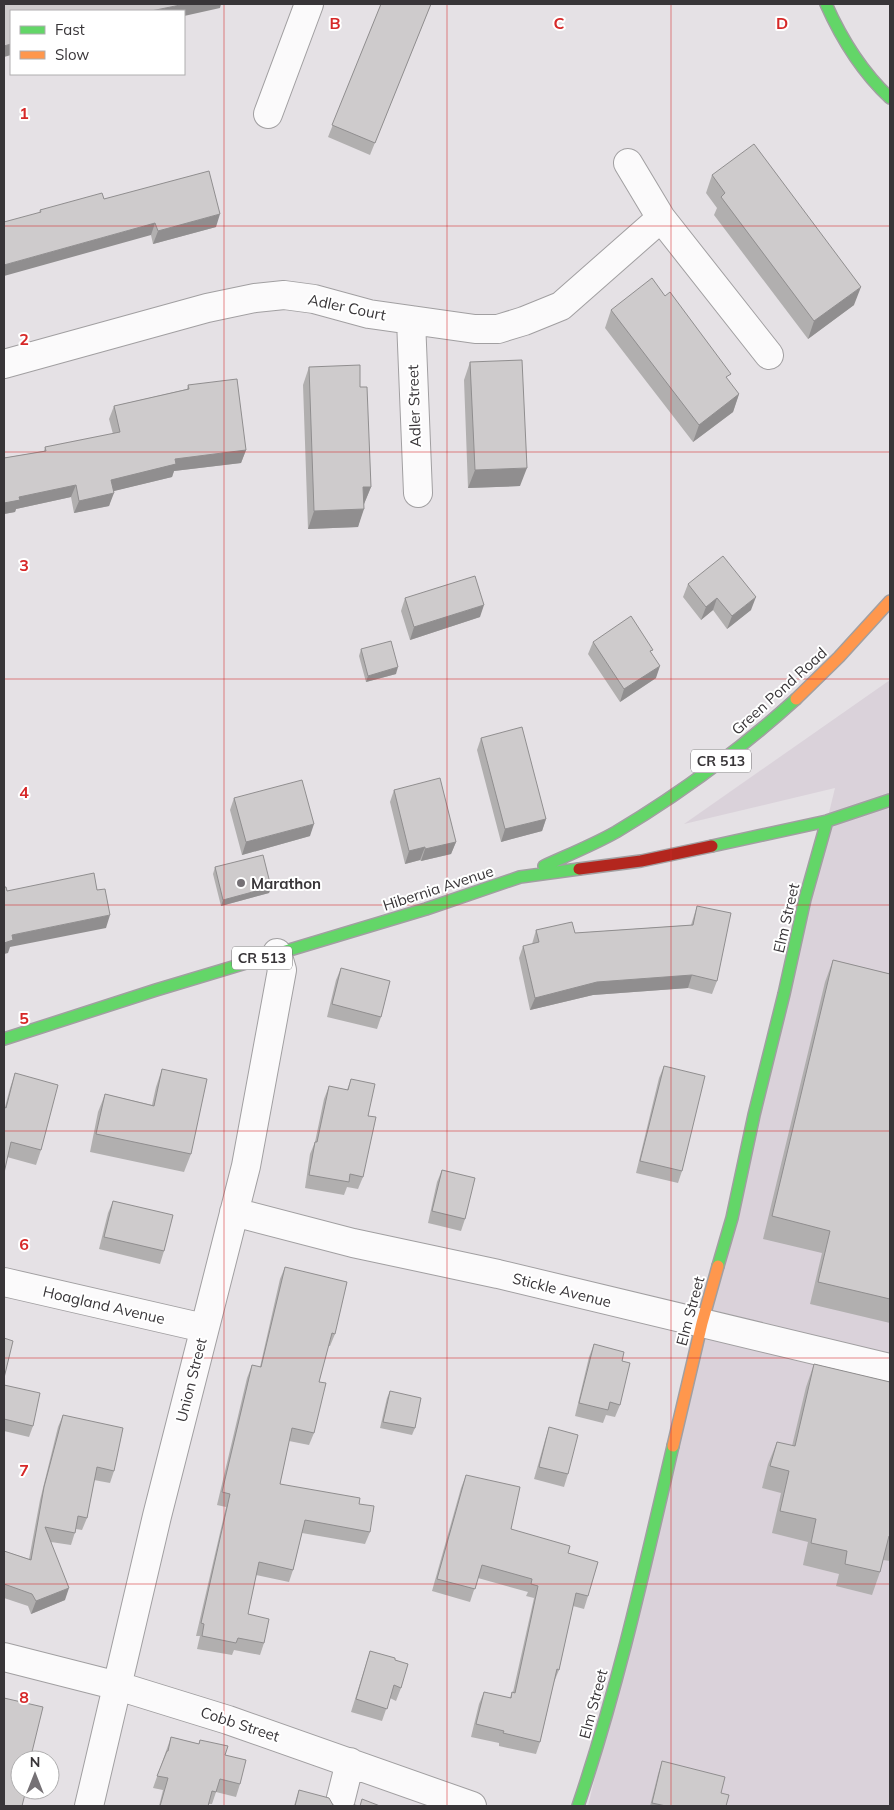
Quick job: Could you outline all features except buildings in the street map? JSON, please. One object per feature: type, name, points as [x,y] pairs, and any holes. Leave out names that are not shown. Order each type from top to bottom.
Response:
[{"type":"main road","points":[[826,4],[838,31],[853,57],[890,98]]},
{"type":"main road","name":"Green Pond Road","points":[[520,877],[615,832],[706,773],[750,739],[792,702],[863,633],[890,601]]},
{"type":"main road","name":"Hibernia Avenue","points":[[4,1040],[156,990],[452,900],[520,877],[641,861],[827,821],[890,800]]},
{"type":"main road","name":"Elm Street","points":[[578,1806],[598,1747],[644,1570],[702,1323],[732,1218],[754,1115],[805,899],[827,821]]},
{"type":"street","points":[[268,114],[309,4]]},
{"type":"street","points":[[628,163],[661,218],[769,355]]},
{"type":"street","name":"Adler Court","points":[[4,364],[207,308],[255,298],[284,295],[314,299],[369,314],[475,329],[498,329],[561,306],[661,218]]},
{"type":"street","name":"Adler Street","points":[[411,320],[418,493]]},
{"type":"street","name":"Union Street","points":[[89,1806],[157,1516],[246,1166],[282,970],[277,953]]},
{"type":"street","name":"Stickle Avenue","points":[[234,1212],[353,1243],[498,1274],[890,1368]]},
{"type":"street","name":"Hoagland Avenue","points":[[4,1282],[204,1328]]},
{"type":"street","name":"Cobb Street","points":[[4,1657],[118,1686],[228,1720],[472,1806]]},
{"type":"street","points":[[339,1806],[350,1762]]},
{"type":"shaded area","points":[[890,680],[890,1806],[588,1806],[835,788],[684,824]]},
{"type":"traffic: fast","points":[[826,4],[861,66],[890,98]]},
{"type":"traffic: fast","points":[[544,866],[607,837],[639,818],[732,752],[796,699]]},
{"type":"traffic: fast","points":[[712,846],[827,821],[890,800]]},
{"type":"traffic: fast","points":[[718,1266],[732,1218],[754,1115],[805,899],[827,821]]},
{"type":"traffic: fast","points":[[4,1039],[156,990],[426,909],[520,877],[579,869]]},
{"type":"traffic: fast","points":[[578,1806],[618,1672],[673,1446]]},
{"type":"traffic: slow","points":[[796,699],[839,657],[890,601]]},
{"type":"traffic: slow","points":[[673,1446],[702,1323],[718,1266]]},
{"type":"traffic: jam","points":[[579,869],[641,861],[712,846]]},
{"type":"place","name":"Marathon","points":[[241,883]]}]
